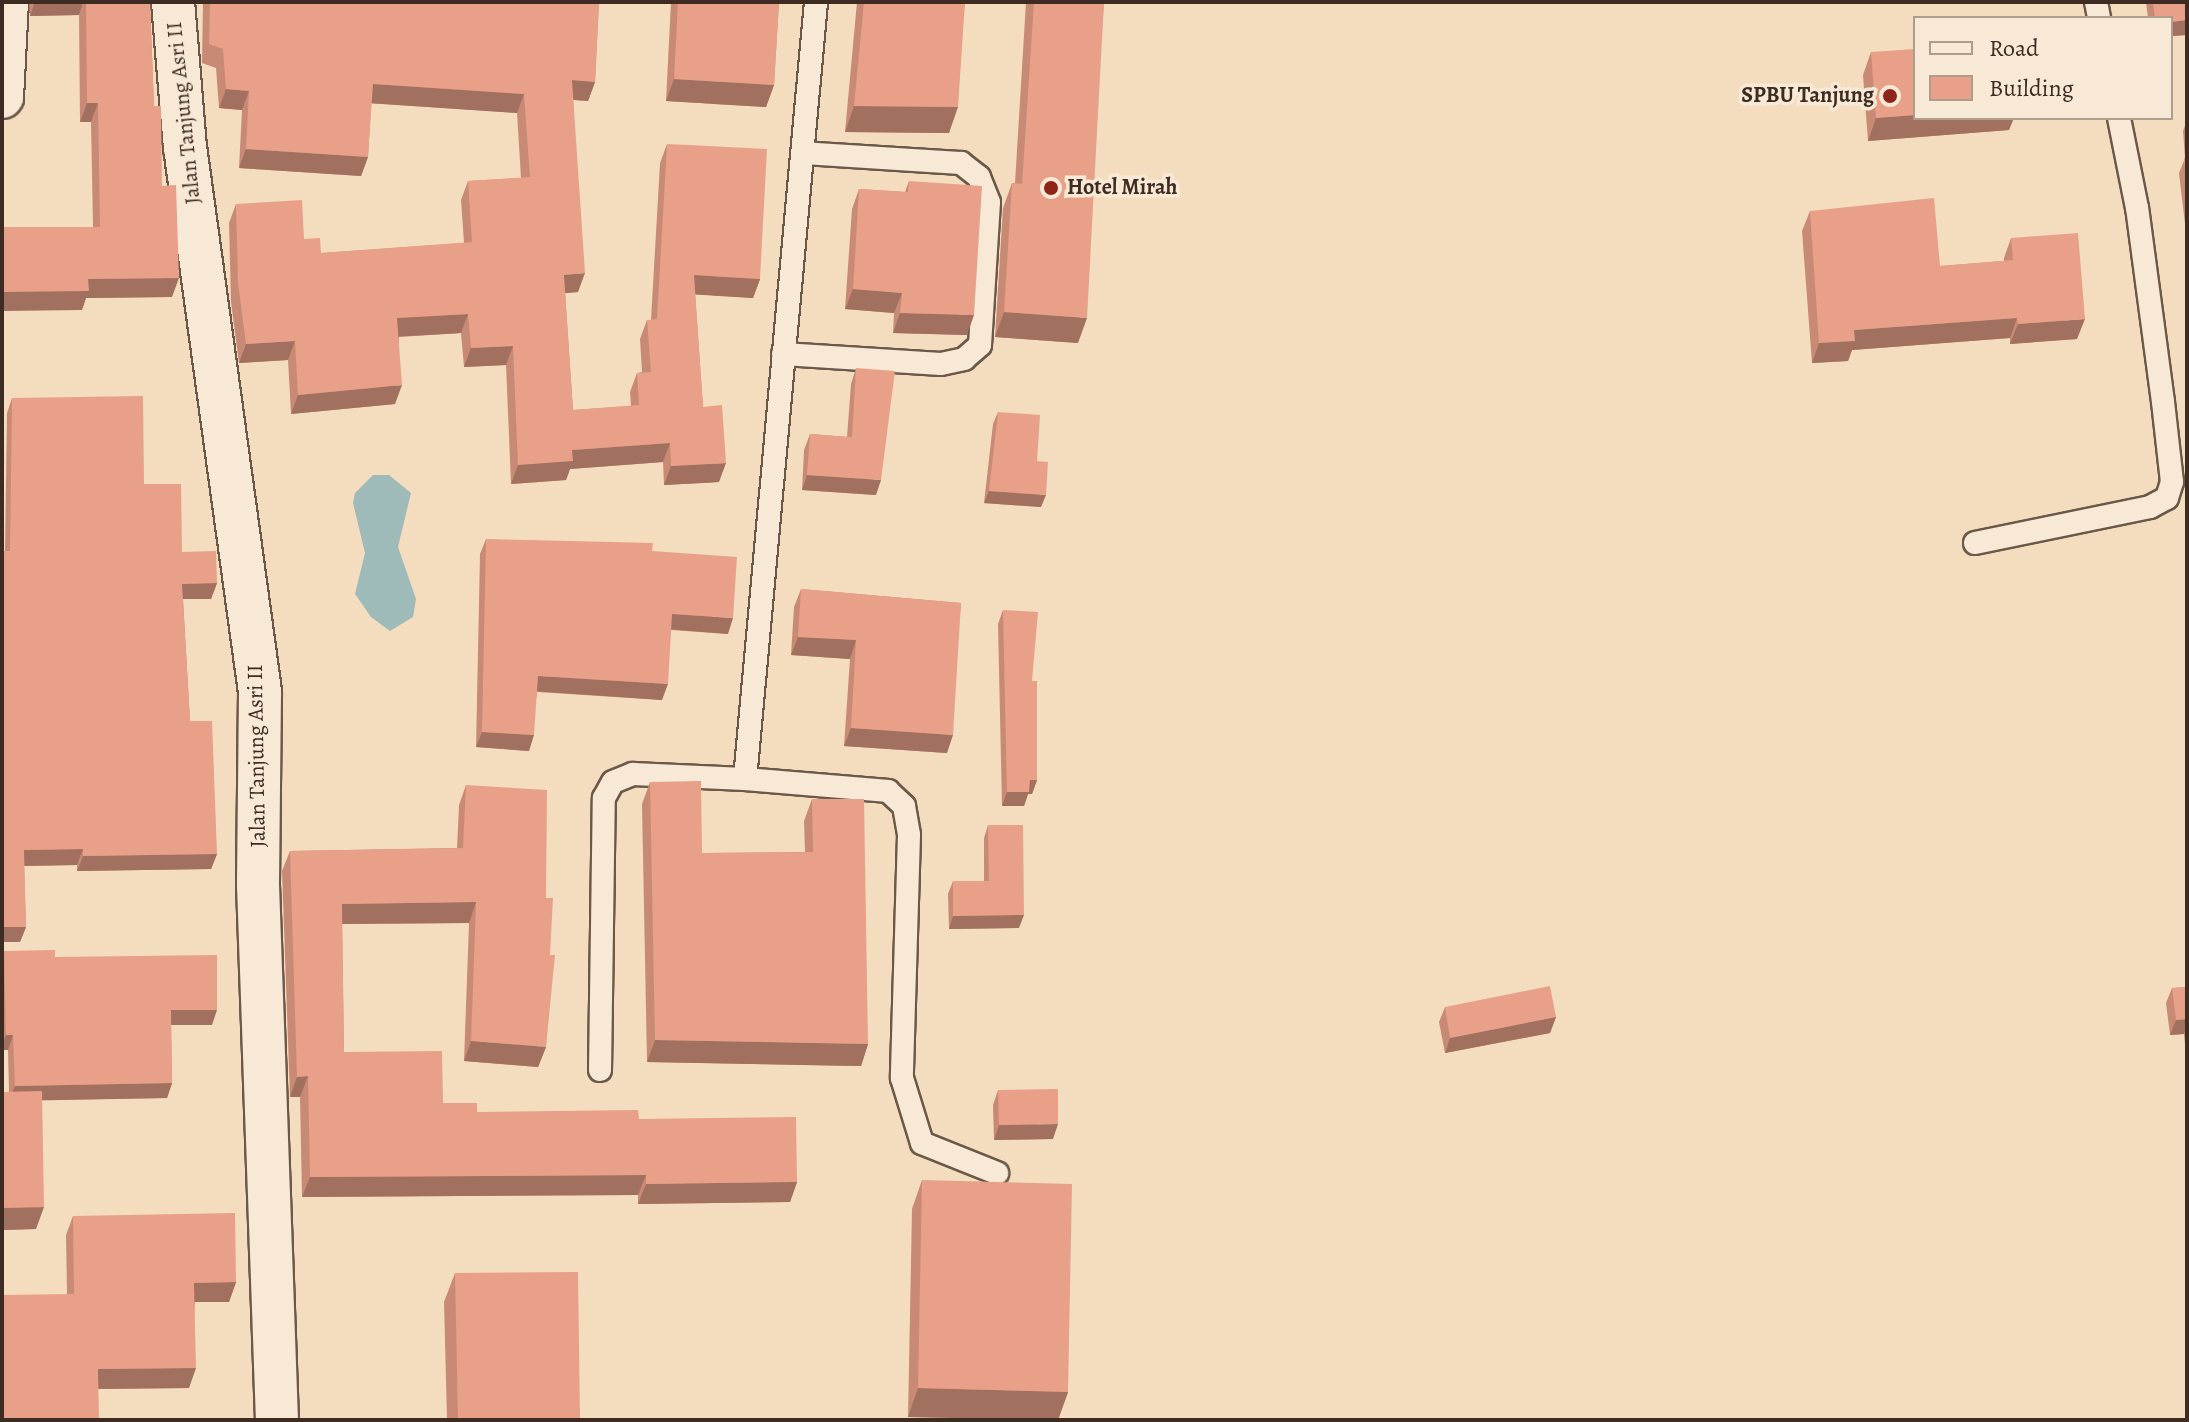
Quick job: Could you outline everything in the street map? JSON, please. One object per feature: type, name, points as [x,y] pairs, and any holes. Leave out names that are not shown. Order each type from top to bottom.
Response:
[{"type":"street","points":[[2,97],[7,2]]},
{"type":"street","name":"Jalan Tanjung Asri II","points":[[173,2],[185,147],[260,692],[258,885],[277,1420]]},
{"type":"lane","points":[[745,779],[816,2]]},
{"type":"lane","points":[[1975,543],[2150,507],[2167,498],[2172,482],[2161,388],[2137,208],[2119,120]]},
{"type":"lane","points":[[783,354],[941,364],[964,359],[980,345],[989,202],[979,177],[961,163],[803,153]]},
{"type":"lane","points":[[600,1070],[604,798],[613,782],[633,774],[745,779],[888,791],[904,806],[909,835],[902,1078],[922,1143],[997,1173]]},
{"type":"water","points":[[373,475],[389,475],[411,493],[398,547],[416,599],[413,617],[390,631],[371,617],[355,594],[365,553],[353,503],[355,493]]},
{"type":"building","points":[[86,2],[150,2],[154,106],[161,106],[162,186],[176,185],[179,278],[88,279],[89,291],[2,292],[2,227],[100,227],[98,103],[87,103]]},
{"type":"building","points":[[210,2],[599,2],[595,82],[572,80],[585,273],[564,275],[573,410],[639,405],[637,373],[651,372],[647,320],[657,319],[667,144],[767,149],[760,279],[694,275],[703,407],[722,405],[726,463],[671,466],[670,443],[572,450],[573,461],[518,465],[513,346],[471,348],[468,314],[397,318],[402,385],[298,395],[295,341],[246,344],[238,283],[236,204],[302,200],[304,239],[320,238],[321,253],[472,242],[468,181],[530,177],[524,94],[373,84],[368,157],[246,149],[249,91],[226,89],[223,49],[209,44]]},
{"type":"building","points":[[678,2],[779,2],[774,85],[674,79]]},
{"type":"building","points":[[864,2],[965,2],[958,107],[854,106]]},
{"type":"building","name":"Hotel Mirah","points":[[1034,2],[1104,2],[1087,318],[1004,312],[1012,183],[1022,184]]},
{"type":"building","points":[[2153,2],[2187,2],[2187,20],[2173,22],[2173,16],[2155,16]]},
{"type":"building","points":[[1913,49],[1913,115],[1876,118],[1871,52]]},
{"type":"building","points":[[909,181],[982,186],[974,315],[900,313],[902,293],[853,289],[859,189],[908,192]]},
{"type":"building","points":[[1934,198],[1940,266],[2013,260],[2011,238],[2078,233],[2085,319],[2018,324],[2017,318],[1854,330],[1855,341],[1819,343],[1810,211]]},
{"type":"building","points":[[856,368],[895,371],[881,480],[807,475],[810,434],[852,437]]},
{"type":"building","points":[[143,396],[144,484],[181,484],[182,552],[216,551],[217,583],[182,584],[190,721],[212,721],[217,854],[83,856],[83,849],[24,850],[26,927],[2,927],[2,551],[10,551],[12,398]]},
{"type":"building","points":[[998,412],[1040,415],[1037,461],[1048,462],[1046,495],[989,491]]},
{"type":"building","points":[[486,539],[653,543],[652,551],[737,557],[733,618],[672,614],[668,684],[538,676],[534,735],[482,732]]},
{"type":"building","points":[[801,589],[961,603],[953,735],[851,728],[856,640],[798,637]]},
{"type":"building","points":[[1003,610],[1038,612],[1032,681],[1037,681],[1037,780],[1030,780],[1029,792],[1007,792]]},
{"type":"building","points":[[701,781],[702,853],[813,852],[812,799],[864,799],[868,1044],[655,1040],[650,782]]},
{"type":"building","points":[[466,785],[547,790],[546,898],[553,898],[550,955],[555,955],[546,1047],[471,1041],[476,902],[342,904],[344,1052],[442,1051],[443,1103],[477,1103],[477,1112],[638,1110],[639,1119],[796,1117],[797,1182],[646,1184],[646,1175],[310,1177],[308,1076],[297,1077],[290,851],[463,848]]},
{"type":"building","points":[[988,825],[1023,825],[1024,915],[953,916],[953,881],[989,881]]},
{"type":"building","points":[[55,950],[55,957],[217,955],[217,1010],[171,1010],[172,1083],[15,1086],[13,1035],[6,1035],[4,951]]},
{"type":"building","points":[[1550,986],[1556,1017],[1450,1038],[1445,1007]]},
{"type":"building","points":[[2187,987],[2187,1019],[2176,1020],[2172,988]]},
{"type":"building","points":[[1058,1089],[1058,1124],[999,1125],[998,1090]]},
{"type":"building","points":[[42,1091],[44,1207],[2,1208],[2,1092]]},
{"type":"building","points":[[922,1180],[1072,1184],[1068,1392],[918,1388]]},
{"type":"building","points":[[235,1213],[236,1282],[194,1283],[196,1368],[98,1369],[99,1420],[2,1420],[2,1295],[74,1294],[73,1216]]},
{"type":"building","points":[[578,1272],[580,1420],[458,1420],[455,1273]]},
{"type":"place","name":"SPBU Tanjung","points":[[1890,96]]},
{"type":"place","name":"Hotel Mirah","points":[[1051,188]]}]
